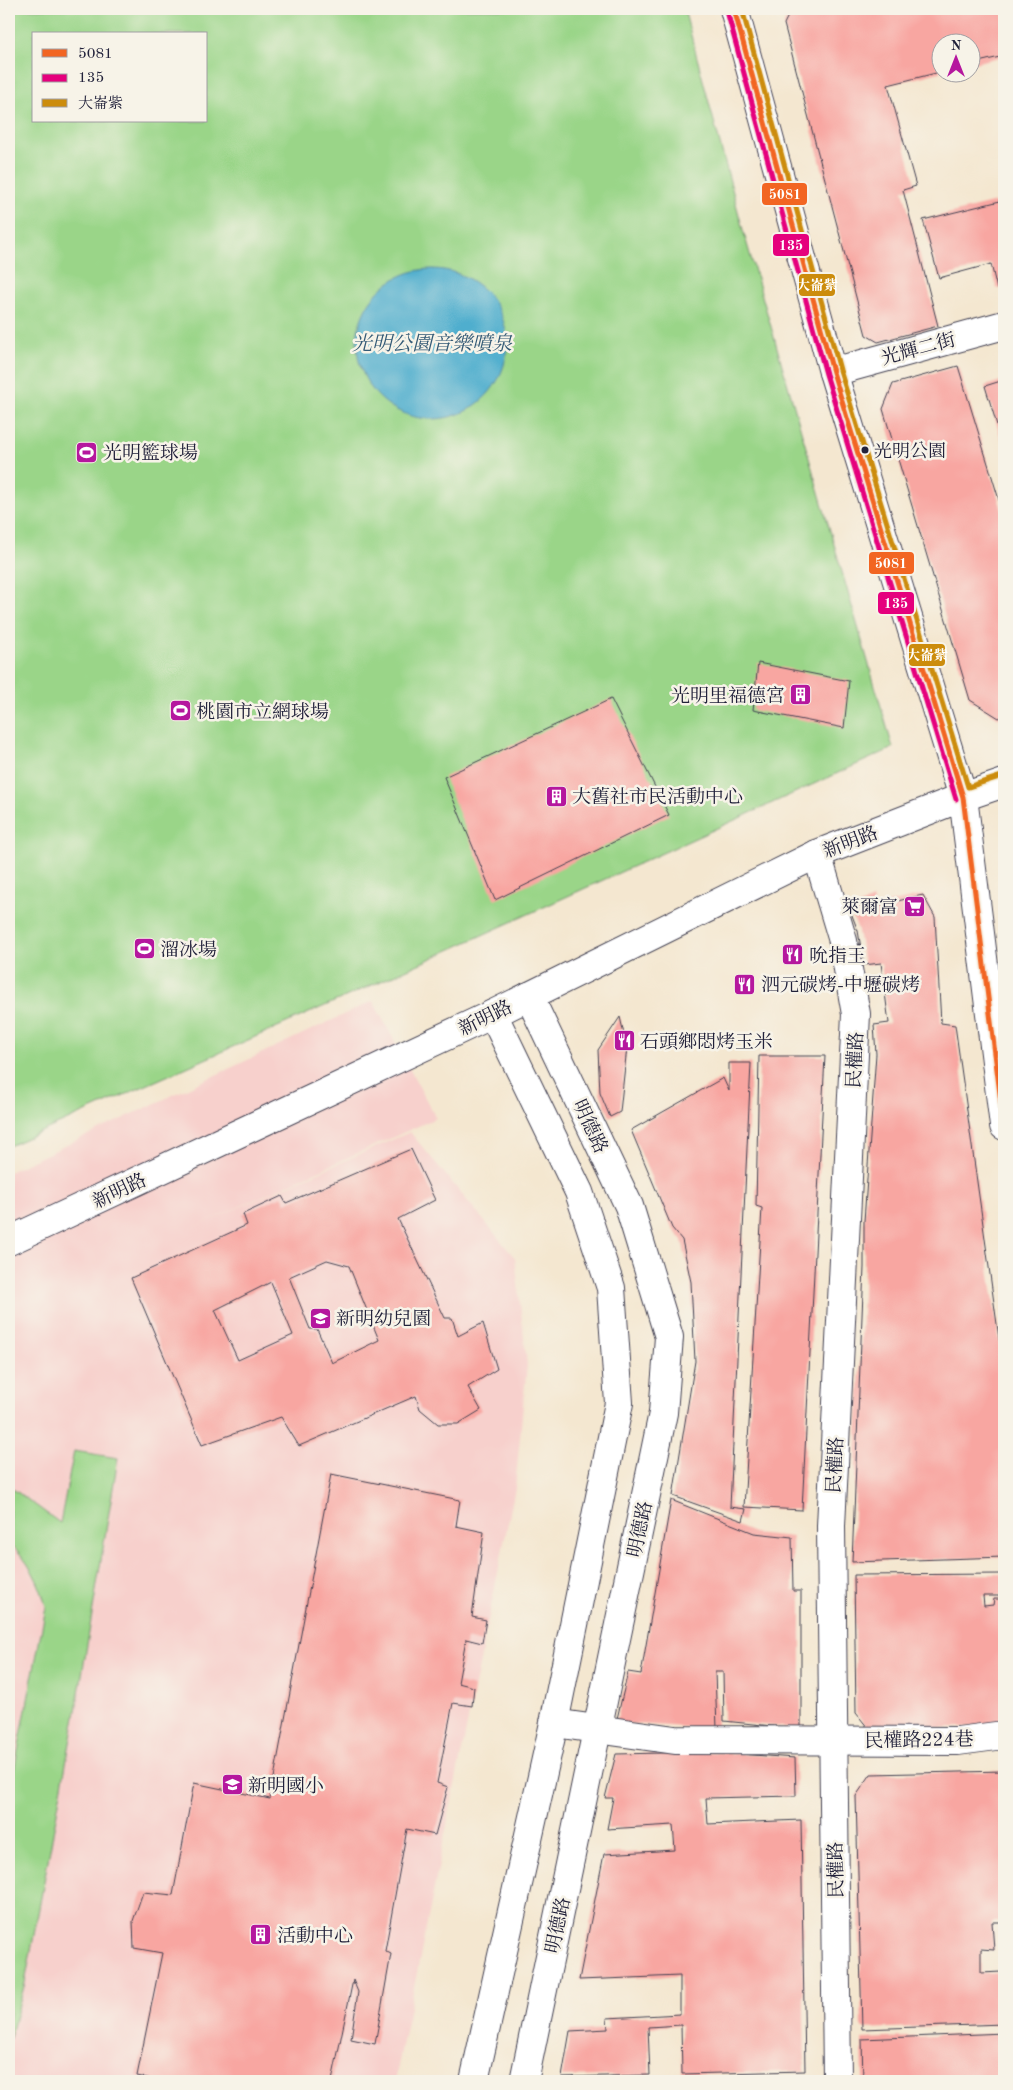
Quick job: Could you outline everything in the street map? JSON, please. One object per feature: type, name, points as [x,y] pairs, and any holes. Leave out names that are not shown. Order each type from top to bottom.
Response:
[{"type":"street","points":[[734,9],[833,372],[963,797],[1004,1126]]},
{"type":"street","name":"光輝二街","points":[[833,372],[1004,325]]},
{"type":"street","name":"新明路","points":[[9,1241],[493,1014],[817,854],[1004,783]]},
{"type":"street","name":"民權路","points":[[817,854],[843,941],[856,1014],[830,1526],[837,2081]]},
{"type":"street","name":"明德路","points":[[524,2081],[664,1412],[669,1337],[629,1206],[529,996]]},
{"type":"street","name":"明德路","points":[[474,2081],[554,1723],[619,1403],[611,1288],[579,1192],[493,1014]]},
{"type":"street","name":"民權路224巷","points":[[554,1723],[675,1740],[958,1741],[1004,1735]]},
{"type":"shaded area","name":"新明國小","points":[[373,1001],[436,1118],[185,1231],[410,1132],[515,1258],[527,1365],[515,1488],[395,2081],[9,2081],[9,1172]]},
{"type":"green space","points":[[9,9],[684,9],[743,230],[893,748],[388,978],[9,1146]]},
{"type":"green space","points":[[74,1451],[118,1458],[76,1711],[25,1983],[9,2038],[9,1797],[46,1607],[32,1572],[22,1556],[9,1542],[9,1486],[60,1523]]},
{"type":"water","name":"光明公園音樂噴泉","points":[[432,269],[447,270],[461,275],[485,291],[501,315],[506,329],[506,359],[501,373],[485,397],[461,413],[447,418],[432,419],[417,418],[403,413],[379,397],[363,373],[358,359],[357,344],[358,329],[363,315],[379,291],[403,275],[417,270]]},
{"type":"building","points":[[808,9],[1004,9],[1004,56],[980,62],[980,32],[930,32],[930,74],[888,85],[916,186],[903,190],[938,326],[878,342],[866,335],[784,24],[789,14]]},
{"type":"building","points":[[1004,200],[1004,287],[997,289],[991,264],[939,278],[923,220]]},
{"type":"building","points":[[958,366],[1004,516],[1004,716],[999,718],[970,700],[883,409],[893,384]]},
{"type":"building","points":[[1004,380],[1004,448],[985,386]]},
{"type":"building","name":"光明里福德宮","points":[[758,663],[849,681],[844,728],[753,710]]},
{"type":"building","name":"大舊社市民活動中心","points":[[611,699],[669,815],[495,900],[444,777]]},
{"type":"building","points":[[923,895],[935,917],[941,1023],[955,1025],[1004,1374],[1004,1557],[852,1562],[864,1267],[864,1221],[876,1054],[874,1025],[889,1023],[881,963],[864,965],[858,931],[850,910],[872,899],[876,906]]},
{"type":"building","points":[[620,1017],[627,1047],[620,1112],[610,1117],[600,1093],[598,1050]]},
{"type":"building","points":[[759,1056],[825,1056],[802,1510],[744,1507],[762,1208],[756,1206]]},
{"type":"building","points":[[729,1063],[751,1063],[730,1507],[746,1509],[743,1521],[673,1496],[695,1361],[691,1282],[682,1240],[672,1228],[631,1130],[723,1078],[729,1091]]},
{"type":"building","points":[[411,1149],[435,1200],[398,1219],[445,1318],[452,1318],[458,1336],[483,1323],[497,1369],[468,1387],[481,1410],[458,1424],[438,1424],[420,1409],[416,1396],[299,1446],[281,1417],[202,1445],[131,1278],[247,1225],[243,1214],[282,1196],[286,1203]],"holes":[[[327,1260],[349,1266],[379,1340],[332,1363],[317,1329],[310,1329],[289,1277]],[[271,1282],[293,1335],[238,1360],[215,1310]]]},
{"type":"building","points":[[331,1474],[460,1500],[456,1526],[484,1532],[472,1617],[486,1620],[482,1643],[466,1639],[458,1683],[474,1687],[472,1706],[453,1703],[437,1783],[448,1787],[435,1835],[407,1829],[385,1951],[391,1954],[375,2044],[351,2039],[358,1992],[353,1980],[332,2081],[162,2081],[137,2076],[162,1953],[134,1948],[133,1921],[143,1892],[173,1895],[194,1783],[270,1799]]},
{"type":"building","points":[[671,1500],[754,1533],[792,1537],[793,1591],[801,1591],[801,1729],[724,1721],[723,1672],[715,1672],[717,1729],[616,1723],[628,1672],[641,1674]]},
{"type":"building","points":[[1004,1574],[1004,1596],[983,1596],[984,1606],[993,1605],[994,1599],[1004,1599],[1004,1727],[868,1728],[856,1713],[854,1575]]},
{"type":"building","points":[[710,1752],[795,1758],[796,1796],[706,1798],[708,1824],[801,1820],[805,2071],[682,2074],[681,2025],[648,2027],[650,2075],[562,2077],[570,2031],[608,2029],[607,2018],[680,2014],[680,1976],[579,1980],[604,1854],[675,1850],[673,1825],[607,1829],[613,1798],[605,1798],[616,1754]]},
{"type":"building","points":[[1004,1771],[1004,1922],[992,1922],[994,1950],[981,1949],[981,1973],[1001,1972],[1001,2004],[1004,2004],[1004,2024],[862,2029],[856,1796],[871,1774]]},
{"type":"building","points":[[1004,2033],[1004,2081],[863,2081],[862,2039]]},
{"type":"transit line","name":"5081","points":[[734,9],[833,372],[963,797],[1004,1126]]},
{"type":"transit line","name":"大崙紫","points":[[742,9],[840,370],[968,787],[1002,776]]},
{"type":"transit line","name":"135","points":[[727,11],[826,374],[956,799]]},
{"type":"place","name":"光明公園","points":[[865,450]]},
{"type":"place","name":"光明籃球場","points":[[87,452]]},
{"type":"place","name":"光明里福德宮","points":[[801,695]]},
{"type":"place","name":"桃園市立網球場","points":[[180,711]]},
{"type":"place","name":"大舊社市民活動中心","points":[[556,796]]},
{"type":"place","name":"萊爾富","points":[[914,906]]},
{"type":"place","name":"溜冰場","points":[[144,949]]},
{"type":"place","name":"吮指王","points":[[793,955]]},
{"type":"place","name":"泗元碳烤-中壢碳烤","points":[[745,984]]},
{"type":"place","name":"石頭鄉悶烤玉米","points":[[624,1041]]},
{"type":"place","name":"新明幼兒園","points":[[320,1318]]},
{"type":"place","name":"新明國小","points":[[232,1785]]},
{"type":"place","name":"活動中心","points":[[261,1935]]}]
